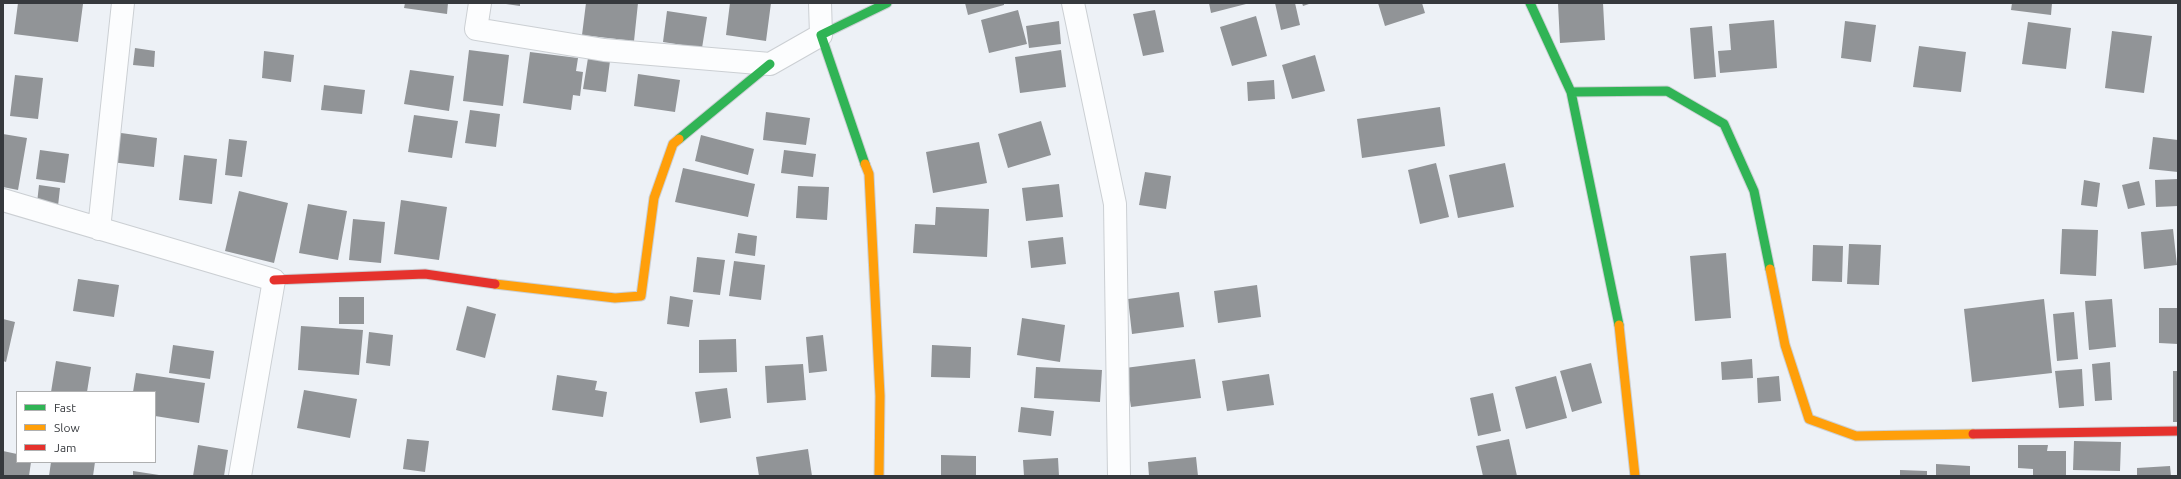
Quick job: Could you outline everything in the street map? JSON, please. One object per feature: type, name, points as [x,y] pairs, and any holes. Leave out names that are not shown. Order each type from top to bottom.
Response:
[{"type":"street","points":[[99,229],[123,3]]},
{"type":"street","points":[[480,3],[476,30],[604,50],[770,64]]},
{"type":"street","points":[[820,3],[821,35],[869,174],[880,396],[879,476]]},
{"type":"street","points":[[3,200],[274,280],[425,274],[534,290],[615,298],[642,296],[654,198],[673,144],[770,64],[821,35],[887,3]]},
{"type":"street","points":[[1073,3],[1115,204],[1119,476]]},
{"type":"street","points":[[1530,3],[1571,92],[1618,319],[1635,476]]},
{"type":"street","points":[[1571,92],[1667,92],[1724,124],[1754,191],[1785,345],[1809,419],[1856,436],[2178,431]]},
{"type":"street","points":[[240,476],[274,280]]},
{"type":"building","points":[[18,3],[83,4],[78,42],[14,34]]},
{"type":"building","points":[[405,3],[448,3],[447,14],[404,8]]},
{"type":"building","points":[[499,3],[520,3],[520,6]]},
{"type":"building","points":[[586,3],[638,3],[634,41],[582,35]]},
{"type":"building","points":[[730,3],[771,3],[766,41],[726,35]]},
{"type":"building","points":[[965,3],[1004,3],[1004,5],[968,15]]},
{"type":"building","points":[[1209,3],[1246,3],[1246,4],[1211,13]]},
{"type":"building","points":[[1275,3],[1295,3],[1300,25],[1281,30]]},
{"type":"building","points":[[1302,3],[1312,3],[1303,6]]},
{"type":"building","points":[[1378,3],[1422,3],[1425,13],[1385,26]]},
{"type":"building","points":[[1558,3],[1603,3],[1605,40],[1560,43]]},
{"type":"building","points":[[2012,3],[2052,3],[2051,15],[2011,10]]},
{"type":"building","points":[[1018,10],[1027,44],[989,53],[981,20]]},
{"type":"building","points":[[1155,10],[1164,52],[1143,56],[1133,14]]},
{"type":"building","points":[[667,11],[707,17],[702,48],[663,42]]},
{"type":"building","points":[[1256,16],[1267,56],[1232,66],[1220,27]]},
{"type":"building","points":[[1774,20],[1777,68],[1720,73],[1718,51],[1731,50],[1729,24]]},
{"type":"building","points":[[1059,21],[1061,44],[1029,48],[1026,26]]},
{"type":"building","points":[[1845,21],[1876,25],[1871,62],[1841,58]]},
{"type":"building","points":[[2028,22],[2071,28],[2066,69],[2022,64]]},
{"type":"building","points":[[1712,26],[1716,77],[1694,79],[1690,28]]},
{"type":"building","points":[[2112,31],[2152,36],[2144,93],[2105,88]]},
{"type":"building","points":[[1919,46],[1966,52],[1961,92],[1913,87]]},
{"type":"building","points":[[135,48],[155,51],[154,67],[133,65]]},
{"type":"building","points":[[469,50],[509,55],[503,106],[463,101]]},
{"type":"building","points":[[1061,50],[1066,87],[1020,93],[1015,57]]},
{"type":"building","points":[[264,51],[294,55],[291,82],[262,78]]},
{"type":"building","points":[[530,52],[578,58],[576,71],[583,72],[580,96],[573,95],[571,110],[523,103]]},
{"type":"building","points":[[1315,55],[1325,91],[1292,99],[1282,65]]},
{"type":"building","points":[[588,58],[610,61],[606,92],[583,89]]},
{"type":"building","points":[[410,70],[454,76],[449,111],[404,104]]},
{"type":"building","points":[[638,74],[680,80],[675,112],[634,106]]},
{"type":"building","points":[[15,75],[43,78],[38,119],[10,116]]},
{"type":"building","points":[[1274,80],[1275,99],[1248,101],[1247,82]]},
{"type":"building","points":[[324,85],[365,90],[362,114],[321,110]]},
{"type":"building","points":[[1440,107],[1445,146],[1362,158],[1357,119]]},
{"type":"building","points":[[470,110],[500,114],[496,147],[465,143]]},
{"type":"building","points":[[766,112],[810,118],[806,145],[763,140]]},
{"type":"building","points":[[414,115],[458,121],[452,158],[408,152]]},
{"type":"building","points":[[1041,121],[1051,155],[1008,168],[998,134]]},
{"type":"building","points":[[114,132],[157,138],[154,167],[111,162]]},
{"type":"building","points":[[3,134],[27,138],[18,190],[3,187]]},
{"type":"building","points":[[701,135],[754,149],[748,175],[695,161]]},
{"type":"building","points":[[2153,137],[2178,140],[2178,172],[2149,169]]},
{"type":"building","points":[[229,139],[247,141],[242,177],[225,175]]},
{"type":"building","points":[[979,142],[987,183],[933,193],[926,152]]},
{"type":"building","points":[[40,150],[69,154],[65,183],[36,179]]},
{"type":"building","points":[[784,150],[816,154],[813,177],[781,173]]},
{"type":"building","points":[[184,155],[217,159],[212,204],[179,200]]},
{"type":"building","points":[[1436,163],[1449,217],[1420,224],[1408,170]]},
{"type":"building","points":[[1505,163],[1514,207],[1458,218],[1449,175]]},
{"type":"building","points":[[683,168],[755,184],[748,217],[675,202]]},
{"type":"building","points":[[1145,172],[1171,176],[1166,209],[1139,205]]},
{"type":"building","points":[[2178,179],[2178,206],[2156,207],[2155,180]]},
{"type":"building","points":[[2084,180],[2100,183],[2097,207],[2081,205]]},
{"type":"building","points":[[2139,181],[2145,205],[2128,209],[2122,185]]},
{"type":"building","points":[[1059,184],[1063,217],[1026,221],[1022,188]]},
{"type":"building","points":[[39,185],[60,188],[58,206],[37,203]]},
{"type":"building","points":[[798,186],[829,187],[827,220],[796,218]]},
{"type":"building","points":[[239,191],[288,203],[274,263],[225,251]]},
{"type":"building","points":[[401,200],[447,207],[439,260],[394,254]]},
{"type":"building","points":[[308,204],[347,211],[338,260],[299,253]]},
{"type":"building","points":[[936,207],[989,209],[987,257],[913,253],[915,224],[935,225]]},
{"type":"building","points":[[353,219],[385,222],[381,263],[349,260]]},
{"type":"building","points":[[2062,229],[2098,230],[2096,276],[2060,274]]},
{"type":"building","points":[[2173,229],[2177,265],[2144,269],[2141,232]]},
{"type":"building","points":[[738,233],[757,236],[755,256],[735,253]]},
{"type":"building","points":[[1063,237],[1066,264],[1031,268],[1028,241]]},
{"type":"building","points":[[1849,244],[1881,245],[1879,285],[1847,284]]},
{"type":"building","points":[[1813,245],[1843,246],[1842,282],[1812,281]]},
{"type":"building","points":[[1726,253],[1731,318],[1695,321],[1690,256]]},
{"type":"building","points":[[697,257],[725,260],[720,295],[693,292]]},
{"type":"building","points":[[734,261],[765,265],[761,300],[729,296]]},
{"type":"building","points":[[78,279],[119,285],[114,317],[73,311]]},
{"type":"building","points":[[1257,285],[1261,317],[1218,323],[1214,291]]},
{"type":"building","points":[[1179,292],[1184,327],[1132,334],[1128,299]]},
{"type":"building","points":[[670,296],[693,300],[689,327],[667,324]]},
{"type":"building","points":[[339,297],[364,297],[364,324],[339,324]]},
{"type":"building","points":[[2044,299],[2052,373],[1972,382],[1964,309]]},
{"type":"building","points":[[2112,299],[2116,347],[2089,350],[2085,301]]},
{"type":"building","points":[[467,306],[496,314],[485,358],[456,350]]},
{"type":"building","points":[[2159,308],[2178,308],[2178,344],[2159,343]]},
{"type":"building","points":[[2074,312],[2078,359],[2057,361],[2053,314]]},
{"type":"building","points":[[1022,318],[1065,325],[1060,362],[1017,355]]},
{"type":"building","points":[[3,319],[15,322],[6,362],[3,361]]},
{"type":"building","points":[[301,326],[363,330],[359,375],[298,370]]},
{"type":"building","points":[[369,332],[393,335],[390,366],[366,363]]},
{"type":"building","points":[[823,335],[827,371],[809,373],[806,337]]},
{"type":"building","points":[[736,339],[737,372],[699,373],[699,340]]},
{"type":"building","points":[[173,345],[214,351],[210,379],[169,373]]},
{"type":"building","points":[[932,345],[971,347],[970,378],[931,377]]},
{"type":"building","points":[[1195,359],[1201,398],[1131,407],[1125,368]]},
{"type":"building","points":[[1752,359],[1753,378],[1722,380],[1721,362]]},
{"type":"building","points":[[56,361],[91,367],[87,391],[51,391]]},
{"type":"building","points":[[2110,362],[2112,400],[2095,401],[2092,364]]},
{"type":"building","points":[[1591,363],[1602,403],[1572,412],[1560,371]]},
{"type":"building","points":[[803,364],[806,400],[767,403],[765,366]]},
{"type":"building","points":[[1036,367],[1102,370],[1100,402],[1034,398]]},
{"type":"building","points":[[2082,369],[2084,406],[2059,408],[2055,371]]},
{"type":"building","points":[[2173,371],[2178,371],[2178,422],[2173,422]]},
{"type":"building","points":[[136,373],[205,383],[199,423],[156,416],[156,391],[133,391]]},
{"type":"building","points":[[1269,374],[1274,405],[1227,411],[1222,381]]},
{"type":"building","points":[[557,375],[597,381],[595,390],[607,392],[603,417],[552,410]]},
{"type":"building","points":[[1556,376],[1567,418],[1526,429],[1515,387]]},
{"type":"building","points":[[1779,376],[1781,401],[1758,403],[1757,378]]},
{"type":"building","points":[[727,388],[731,418],[700,423],[695,392]]},
{"type":"building","points":[[304,390],[357,399],[350,438],[297,428]]},
{"type":"building","points":[[1493,393],[1501,431],[1478,436],[1470,398]]},
{"type":"building","points":[[1021,407],[1054,411],[1051,436],[1018,432]]},
{"type":"building","points":[[407,439],[429,441],[425,472],[403,469]]},
{"type":"building","points":[[1509,439],[1517,476],[1483,476],[1476,446]]},
{"type":"building","points":[[2074,441],[2121,442],[2120,471],[2073,470]]},
{"type":"building","points":[[198,445],[228,450],[224,476],[193,476]]},
{"type":"building","points":[[2018,445],[2048,445],[2047,451],[2066,451],[2066,476],[2033,476],[2033,469],[2018,468]]},
{"type":"building","points":[[808,449],[812,476],[759,476],[756,457]]},
{"type":"building","points":[[3,451],[16,454],[16,463],[31,463],[29,476],[3,476]]},
{"type":"building","points":[[941,455],[976,456],[976,476],[941,476]]},
{"type":"building","points":[[1196,457],[1198,476],[1149,476],[1148,462]]},
{"type":"building","points":[[1058,458],[1059,476],[1024,476],[1023,460]]},
{"type":"building","points":[[51,463],[95,463],[93,476],[49,476]]},
{"type":"building","points":[[1936,464],[1970,466],[1970,476],[1936,476]]},
{"type":"building","points":[[2170,466],[2171,476],[2137,476],[2137,468]]},
{"type":"building","points":[[1900,470],[1927,471],[1927,476],[1900,476]]},
{"type":"building","points":[[133,471],[159,475],[159,476],[133,476]]},
{"type":"traffic: fast","points":[[865,164],[821,35],[887,3]]},
{"type":"traffic: fast","points":[[1530,3],[1571,92],[1619,325]]},
{"type":"traffic: fast","points":[[679,139],[770,64]]},
{"type":"traffic: fast","points":[[1571,92],[1667,91],[1724,124],[1754,191],[1770,269]]},
{"type":"traffic: slow","points":[[495,284],[615,298],[641,296],[654,198],[673,144],[679,139]]},
{"type":"traffic: slow","points":[[865,164],[869,174],[880,396],[879,476]]},
{"type":"traffic: slow","points":[[1770,269],[1785,345],[1809,419],[1856,436],[1973,434]]},
{"type":"traffic: slow","points":[[1619,325],[1635,476]]},
{"type":"traffic: jam","points":[[274,280],[425,274],[495,284]]},
{"type":"traffic: jam","points":[[1973,434],[2178,431]]}]
